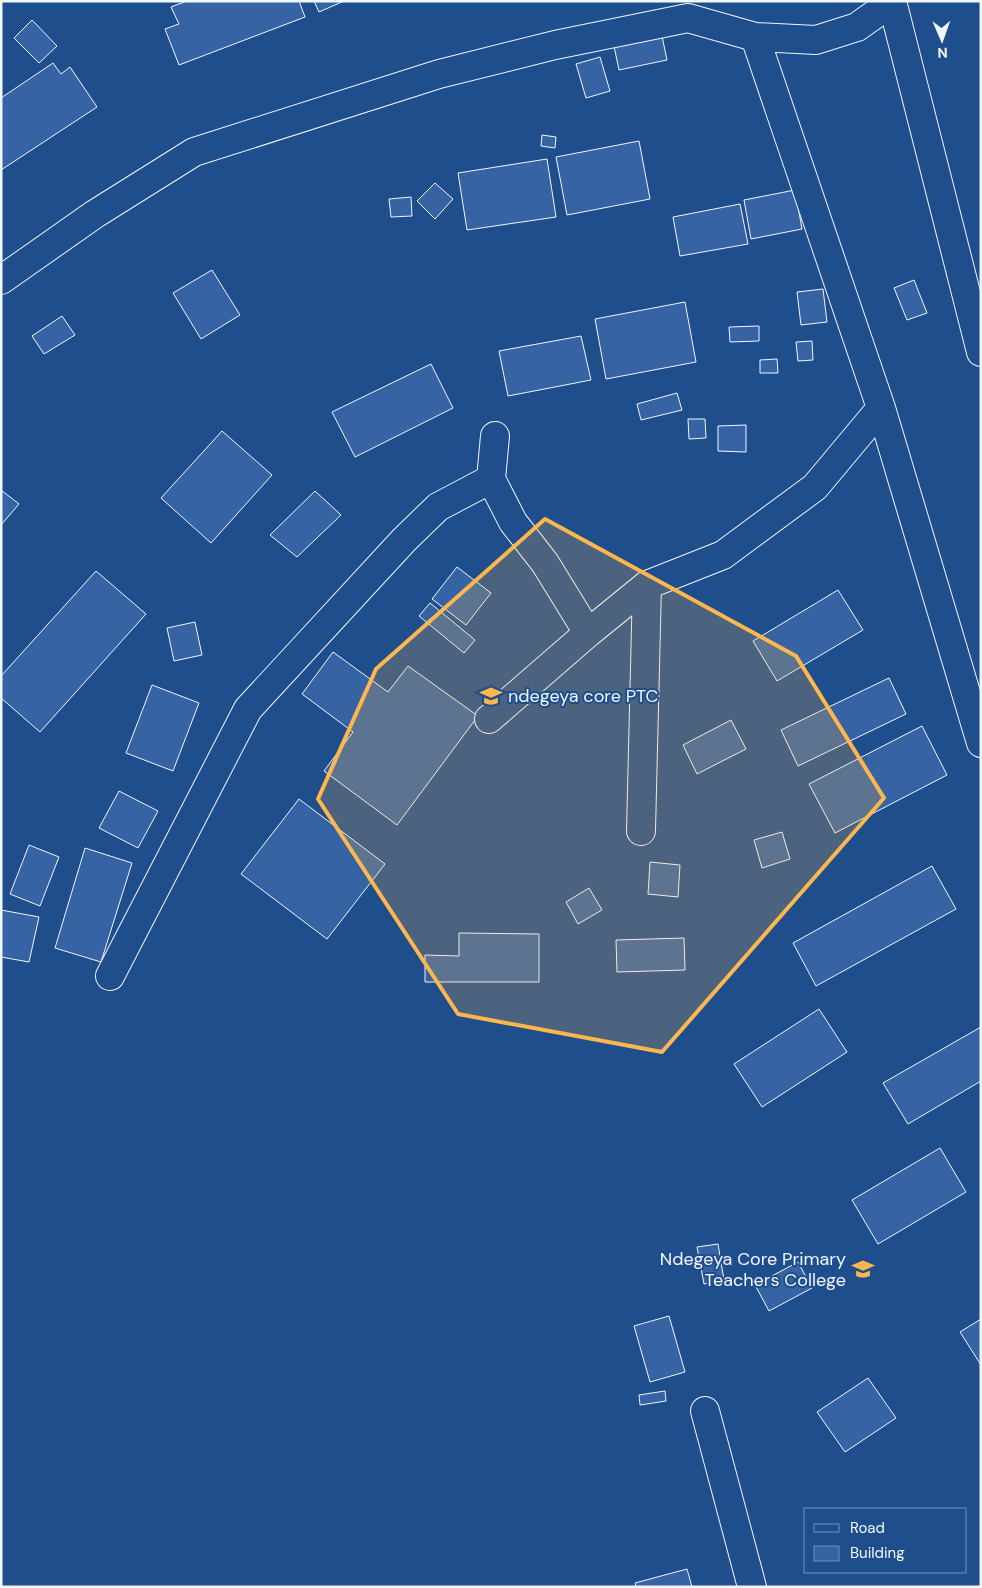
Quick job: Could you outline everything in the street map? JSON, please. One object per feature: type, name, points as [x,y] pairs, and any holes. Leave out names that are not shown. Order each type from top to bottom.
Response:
[{"type":"street","points":[[1,280],[96,214],[194,152],[439,74],[555,45],[688,18],[755,37],[816,40],[857,27],[892,2],[981,352]]},
{"type":"street","points":[[755,37],[880,408],[981,743]]},
{"type":"street","points":[[489,719],[588,633],[647,585],[724,555],[815,487],[880,408]]},
{"type":"street","points":[[495,436],[491,479],[513,522],[546,562],[588,633]]},
{"type":"street","points":[[110,976],[248,709],[404,540],[438,508],[491,479]]},
{"type":"street","points":[[641,831],[647,585]]},
{"type":"street","points":[[705,1411],[752,1587]]},
{"type":"highlighted area","points":[[545,519],[796,656],[884,798],[662,1052],[458,1014],[318,799],[376,669]]},
{"type":"building","points":[[187,1],[299,1],[305,17],[179,65],[165,29],[179,24],[171,7]]},
{"type":"building","points":[[314,1],[344,1],[319,12]]},
{"type":"building","points":[[32,20],[57,46],[39,63],[14,38]]},
{"type":"building","points":[[662,36],[667,60],[619,70],[614,46]]},
{"type":"building","points":[[600,57],[610,91],[586,98],[576,64]]},
{"type":"building","points":[[53,63],[61,74],[70,67],[97,107],[1,170],[1,98]]},
{"type":"building","points":[[542,135],[556,137],[555,148],[541,146]]},
{"type":"building","points":[[639,141],[650,199],[567,215],[556,157]]},
{"type":"building","points":[[547,159],[556,217],[467,230],[458,173]]},
{"type":"building","points":[[435,183],[453,199],[435,219],[417,201]]},
{"type":"building","points":[[795,190],[802,229],[751,239],[744,200]]},
{"type":"building","points":[[411,197],[412,216],[391,217],[389,199]]},
{"type":"building","points":[[740,204],[748,244],[680,256],[673,217]]},
{"type":"building","points":[[212,270],[240,315],[201,339],[173,293]]},
{"type":"building","points":[[914,280],[927,313],[907,320],[894,288]]},
{"type":"building","points":[[823,289],[827,322],[801,325],[797,292]]},
{"type":"building","points":[[685,302],[696,362],[606,379],[595,319]]},
{"type":"building","points":[[62,316],[75,335],[44,354],[32,336]]},
{"type":"building","points":[[759,326],[759,341],[730,342],[729,327]]},
{"type":"building","points":[[581,336],[591,380],[508,396],[499,351]]},
{"type":"building","points":[[812,341],[813,360],[798,361],[796,342]]},
{"type":"building","points":[[777,359],[778,373],[760,373],[760,360]]},
{"type":"building","points":[[431,364],[453,408],[355,457],[332,412]]},
{"type":"building","points":[[677,393],[682,410],[641,420],[637,404]]},
{"type":"building","points":[[688,419],[705,419],[706,438],[689,439]]},
{"type":"building","points":[[746,425],[746,452],[718,451],[718,426]]},
{"type":"building","points":[[222,431],[272,475],[211,543],[161,498]]},
{"type":"building","points":[[1,490],[19,504],[1,525]]},
{"type":"building","points":[[315,491],[341,515],[297,557],[270,535]]},
{"type":"building","points":[[457,567],[491,593],[466,625],[432,599]]},
{"type":"building","points":[[96,571],[146,614],[40,732],[1,698],[1,676]]},
{"type":"building","points":[[838,590],[863,630],[777,681],[753,641]]},
{"type":"building","points":[[430,603],[475,640],[464,653],[419,616]]},
{"type":"building","points":[[195,622],[202,655],[174,661],[167,628]]},
{"type":"building","points":[[333,652],[388,692],[408,666],[478,716],[397,825],[324,771],[353,732],[302,694]]},
{"type":"building","points":[[889,678],[906,714],[798,766],[781,730]]},
{"type":"building","points":[[152,685],[199,703],[173,771],[126,753]]},
{"type":"building","points":[[731,720],[746,749],[697,774],[683,745]]},
{"type":"building","points":[[922,726],[947,775],[835,833],[809,784]]},
{"type":"building","points":[[119,791],[158,811],[138,848],[99,828]]},
{"type":"building","points":[[299,799],[385,864],[327,939],[241,874]]},
{"type":"building","points":[[782,832],[790,859],[762,868],[754,840]]},
{"type":"building","points":[[29,845],[59,857],[40,906],[10,894]]},
{"type":"building","points":[[85,848],[132,863],[101,962],[55,948]]},
{"type":"building","points":[[650,862],[680,865],[678,897],[648,894]]},
{"type":"building","points":[[932,866],[956,909],[816,986],[793,943]]},
{"type":"building","points":[[589,888],[602,910],[578,924],[566,902]]},
{"type":"building","points":[[1,910],[39,917],[29,962],[1,957]]},
{"type":"building","points":[[459,933],[539,934],[539,982],[425,982],[425,955],[459,956]]},
{"type":"building","points":[[684,938],[685,970],[617,972],[616,940]]},
{"type":"building","points":[[819,1009],[847,1052],[762,1107],[734,1064]]},
{"type":"building","points":[[981,1027],[981,1081],[908,1124],[883,1083]]},
{"type":"building","points":[[940,1148],[966,1192],[878,1244],[852,1200]]},
{"type":"building","points":[[718,1244],[724,1280],[704,1284],[697,1247]]},
{"type":"building","points":[[798,1262],[812,1288],[769,1311],[755,1285]]},
{"type":"building","points":[[669,1316],[685,1372],[650,1382],[634,1326]]},
{"type":"building","points":[[981,1319],[981,1365],[960,1332]]},
{"type":"building","points":[[868,1378],[896,1418],[845,1452],[817,1412]]},
{"type":"building","points":[[665,1391],[666,1401],[640,1405],[639,1395]]},
{"type":"building","points":[[687,1569],[692,1587],[636,1587],[635,1583]]},
{"type":"place","name":"ndegeya core PTC","points":[[491,696]]},
{"type":"place","name":"Ndegeya Core Primary Teachers College","points":[[863,1269]]}]
